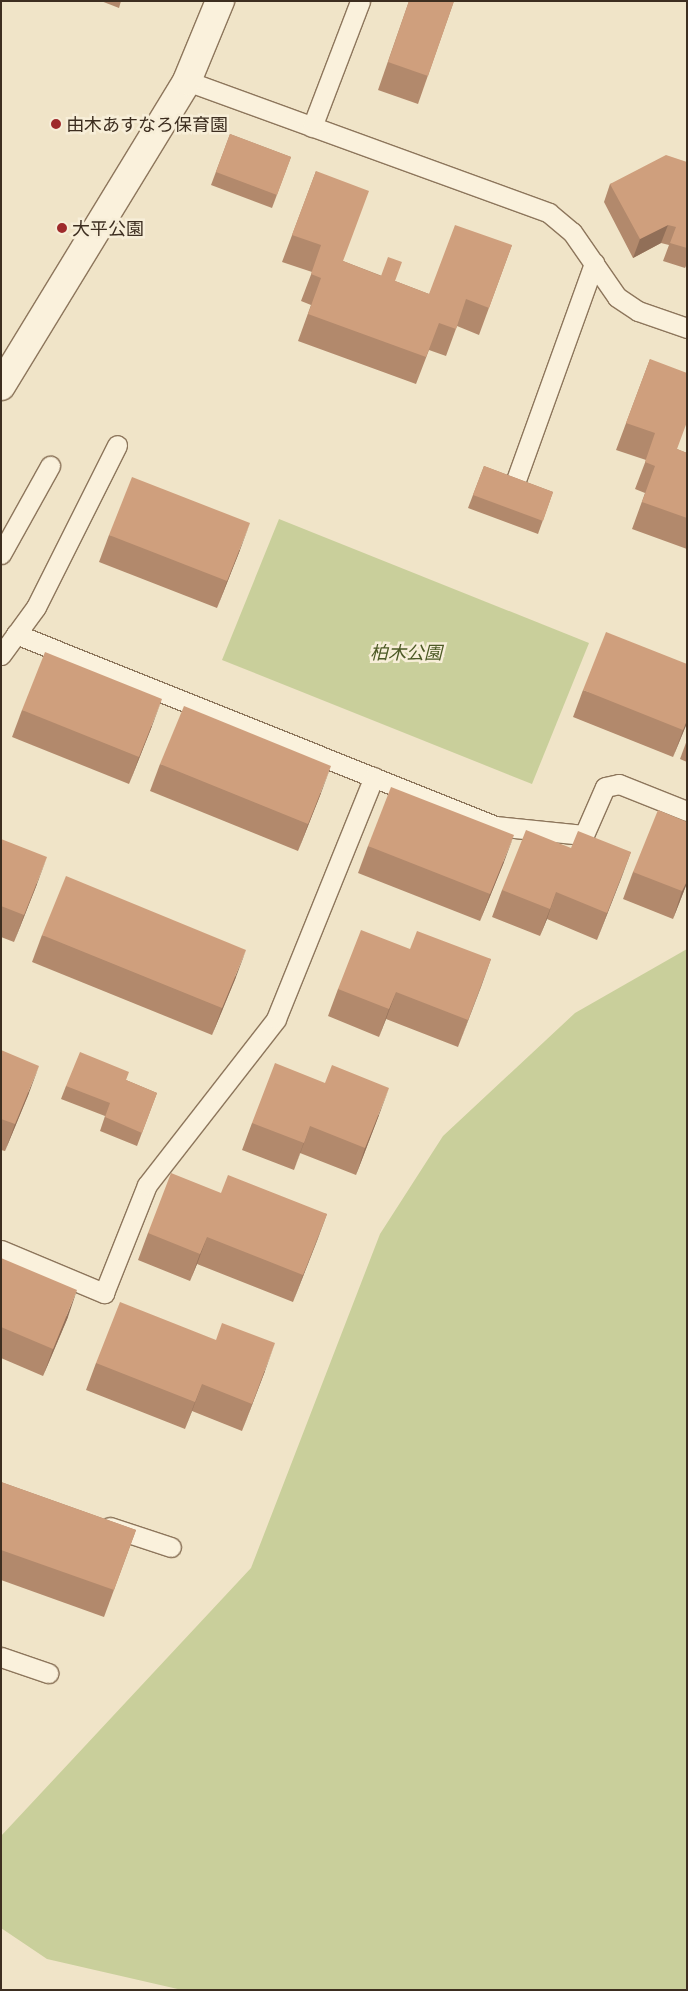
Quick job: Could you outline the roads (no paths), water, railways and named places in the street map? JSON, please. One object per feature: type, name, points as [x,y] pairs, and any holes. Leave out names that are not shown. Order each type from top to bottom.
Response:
[{"type":"street","points":[[1,386],[187,81],[220,1]]},
{"type":"lane","points":[[312,127],[360,1]]},
{"type":"lane","points":[[187,81],[549,213],[572,232],[617,297],[638,311],[687,328]]},
{"type":"lane","points":[[516,480],[594,263]]},
{"type":"lane","points":[[1,655],[36,607],[117,445]]},
{"type":"lane","points":[[1,554],[50,466]]},
{"type":"lane","points":[[16,634],[495,826],[584,835],[605,787],[619,784],[687,811]]},
{"type":"lane","points":[[1,1250],[104,1293],[147,1185],[276,1019],[374,777]]},
{"type":"lane","points":[[95,1522],[171,1547]]},
{"type":"lane","points":[[1,1657],[48,1673]]},
{"type":"place","name":"由木あすなろ保育園","points":[[56,124]]},
{"type":"place","name":"大平公園","points":[[62,228]]},
{"type":"park label","name":"柏木公園","points":[[406,652]]}]
